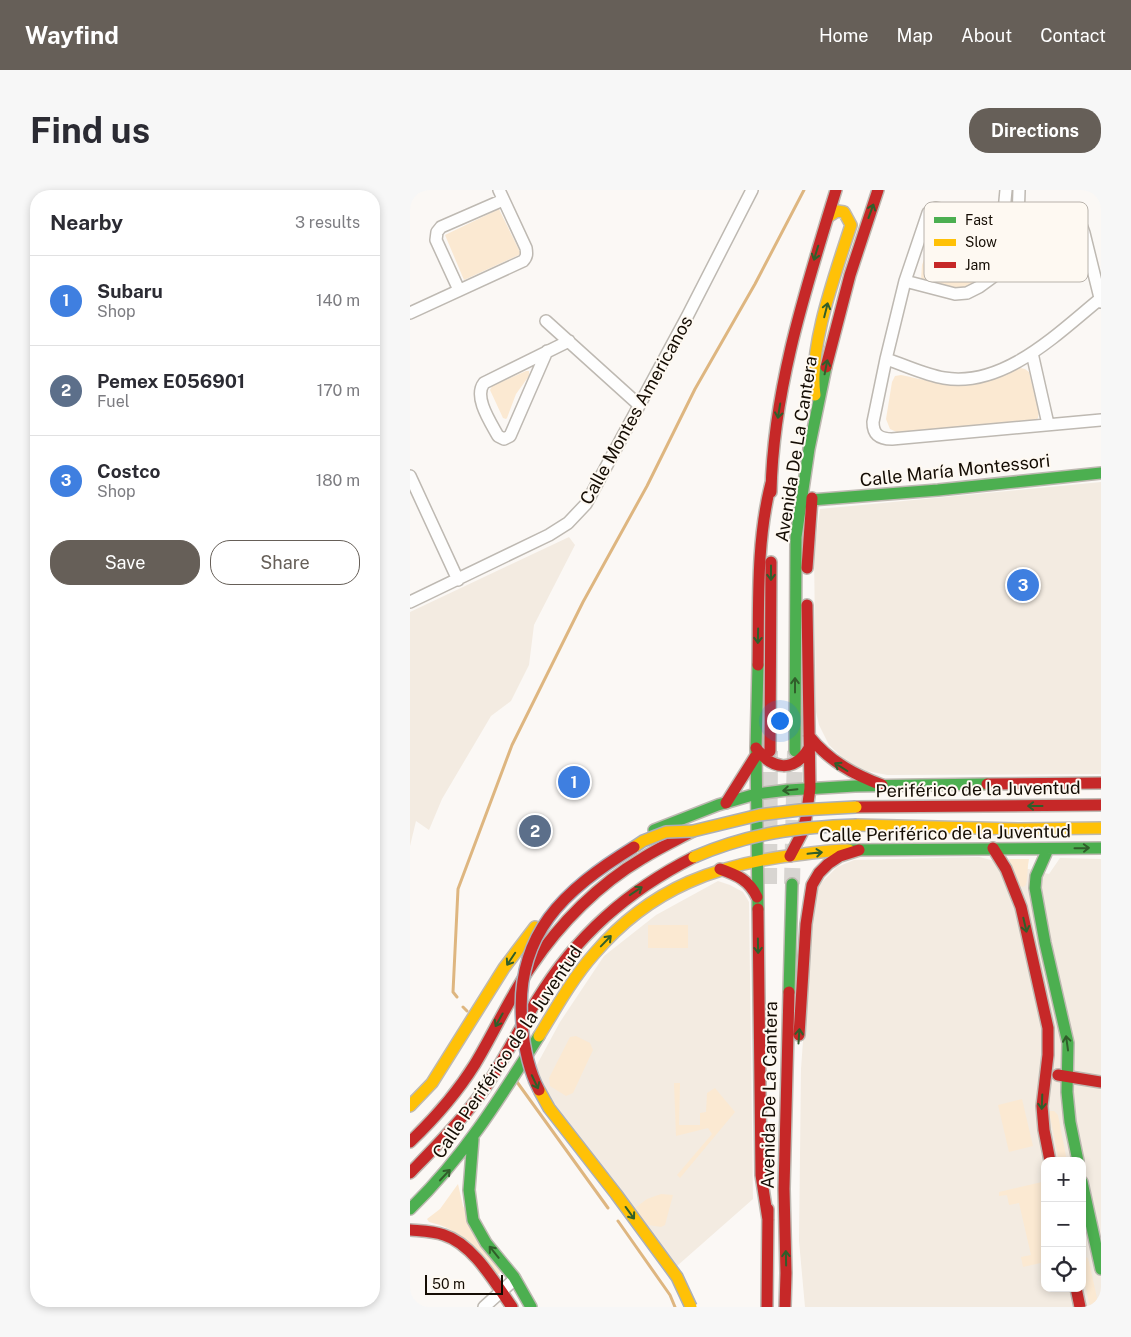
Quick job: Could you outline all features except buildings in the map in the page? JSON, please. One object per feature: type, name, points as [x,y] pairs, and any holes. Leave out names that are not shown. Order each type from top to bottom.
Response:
[{"type":"main road","name":"Avenida De La Cantera","points":[[770,751],[771,483],[779,411],[808,280],[836,190]]},
{"type":"main road","name":"Avenida De La Cantera","points":[[795,751],[796,537],[807,465],[830,350],[860,241],[878,190]]},
{"type":"main road","points":[[818,409],[812,382],[816,351],[831,290],[851,225],[844,212],[837,211],[828,217]]},
{"type":"main road","points":[[790,856],[802,833],[810,788],[806,591],[812,481],[811,472],[807,465]]},
{"type":"main road","name":"Calle María Montessori","points":[[812,500],[938,490],[1101,473]]},
{"type":"main road","points":[[768,1220],[761,1175],[756,752],[760,551],[764,515],[771,483]]},
{"type":"main road","points":[[809,736],[825,755],[839,766],[882,785]]},
{"type":"main road","points":[[756,752],[766,760],[777,765],[788,766],[805,757],[809,748]]},
{"type":"main road","points":[[722,804],[744,776],[756,752]]},
{"type":"main road","points":[[410,1106],[432,1083],[517,949],[561,896],[583,876],[627,844],[675,820],[756,794],[810,788],[882,785],[1101,783]]},
{"type":"main road","points":[[843,850],[832,833],[830,810],[834,801],[855,786]]},
{"type":"main road","points":[[722,804],[738,819],[742,830],[735,857],[722,869],[753,886],[758,897]]},
{"type":"main road","name":"Periférico de la Juventud","points":[[856,807],[1101,805]]},
{"type":"main road","name":"Calle Periférico de la Juventud","points":[[693,831],[759,815],[800,810],[856,807]]},
{"type":"main road","name":"Calle Periférico de la Juventud","points":[[410,1173],[452,1129],[476,1100],[500,1065],[537,999],[560,965],[605,915],[630,894],[674,866],[720,845],[751,835],[802,828],[856,826]]},
{"type":"main road","name":"Periférico de la Juventud","points":[[856,826],[1020,829],[1101,828]]},
{"type":"main road","points":[[410,1142],[446,1106],[475,1064],[521,981],[542,950],[564,924],[620,874],[659,849],[693,831]]},
{"type":"main road","points":[[691,1307],[677,1278],[616,1194],[549,1108],[533,1079],[524,1048],[521,1014],[522,990],[527,960],[536,936],[551,913],[568,895],[606,864],[643,841],[666,832],[693,831]]},
{"type":"main road","points":[[993,848],[1006,869],[1021,907],[1048,1028],[1050,1051],[1042,1099],[1042,1118],[1049,1157]]},
{"type":"main road","name":"Calle Periférico de la Juventud","points":[[410,1209],[451,1168],[474,1139],[562,998],[598,949],[618,929],[645,907],[692,880],[722,869],[758,861],[843,850],[1101,848]]},
{"type":"main road","points":[[1048,849],[1036,876],[1035,888],[1068,1043],[1069,1054],[1066,1075],[1069,1113],[1077,1157]]},
{"type":"main road","points":[[784,1189],[791,1154],[806,924],[812,885],[819,873],[828,864],[840,856],[859,850]]},
{"type":"main road","name":"Avenida De La Cantera","points":[[767,1307],[769,884]]},
{"type":"main road","name":"Avenida De La Cantera","points":[[785,1307],[784,1189],[792,884]]},
{"type":"main road","points":[[1021,907],[1037,903]]},
{"type":"main road","points":[[1046,1074],[1066,1075],[1101,1082]]},
{"type":"main road","points":[[474,1139],[469,1194],[473,1219],[484,1241],[515,1279],[531,1307]]},
{"type":"main road","points":[[1084,1202],[1088,1234],[1101,1269]]},
{"type":"main road","points":[[410,1230],[428,1231],[446,1236],[463,1246],[479,1261],[512,1307]]},
{"type":"main road","points":[[1077,1292],[1080,1307]]},
{"type":"street","name":"Calle Montes Americanos","points":[[410,602],[549,535],[560,529],[577,515],[594,493],[752,190]]},
{"type":"street","points":[[410,313],[523,261],[526,258],[526,248],[501,195],[441,226],[437,232],[436,240],[459,290]]},
{"type":"street","points":[[924,225],[905,281],[886,359],[873,430],[881,438],[892,439],[1101,420]]},
{"type":"street","points":[[886,359],[942,378],[956,380],[997,371],[1012,365],[1032,353],[1101,301],[1088,249]]},
{"type":"street","points":[[905,281],[955,294],[974,290],[985,282]]},
{"type":"street","points":[[546,321],[639,406]]},
{"type":"street","points":[[548,351],[510,436],[504,439],[501,438],[498,436],[480,398],[481,386],[484,383],[548,351],[569,341]]},
{"type":"street","points":[[1032,353],[1048,424]]},
{"type":"street","points":[[412,483],[458,580]]},
{"type":"street","points":[[484,1307],[515,1279]]},
{"type":"shaded area","points":[[499,209],[521,254],[464,280],[445,235]]},
{"type":"shaded area","points":[[924,260],[924,281],[921,280]]},
{"type":"shaded area","points":[[927,282],[981,282],[960,293]]},
{"type":"shaded area","points":[[1020,368],[1029,372],[1039,412],[1038,418],[1032,422],[901,434],[890,429],[886,419],[892,382],[895,376],[901,375],[959,385],[979,383]]},
{"type":"shaded area","points":[[529,371],[529,376],[516,394],[507,418],[503,418],[490,390],[492,386]]},
{"type":"shaded area","points":[[1101,482],[1101,774],[887,775],[867,771],[846,761],[829,745],[819,725],[816,712],[814,552],[820,509]]},
{"type":"shaded area","points":[[569,537],[575,545],[534,625],[529,665],[511,701],[491,716],[442,799],[429,830],[416,821],[410,846],[410,612]]},
{"type":"shaded area","points":[[979,857],[1049,874],[1060,858],[1101,859],[1101,1307],[805,1307],[799,1241],[801,1069],[813,901],[817,887],[837,867],[854,860]]},
{"type":"shaded area","points":[[1009,859],[1029,859],[1026,885],[1023,887],[1016,880]]},
{"type":"shaded area","points":[[718,881],[743,892],[749,902],[753,1199],[669,1273],[527,1083],[560,1022],[604,956],[656,915]]},
{"type":"shaded area","points":[[648,925],[688,925],[688,948],[648,948]]},
{"type":"shaded area","points":[[576,1036],[590,1043],[593,1050],[573,1093],[566,1096],[550,1086],[549,1078],[570,1037]]},
{"type":"shaded area","points":[[674,1083],[680,1083],[679,1125],[700,1125],[700,1113],[706,1112],[707,1093],[715,1088],[735,1112],[680,1178],[677,1175],[712,1134],[708,1128],[676,1136]]},
{"type":"shaded area","points":[[1022,1099],[1033,1146],[1009,1152],[998,1105]]},
{"type":"shaded area","points":[[1049,1111],[1054,1111],[1058,1115],[1066,1157],[1058,1157]]},
{"type":"shaded area","points":[[1041,1182],[1041,1263],[1023,1267],[1021,1257],[1031,1255],[1019,1203],[1009,1205],[1007,1195],[999,1196],[999,1192]]},
{"type":"shaded area","points":[[458,1184],[463,1206],[501,1271],[499,1274],[496,1274],[467,1241],[440,1225],[429,1222],[427,1219],[440,1209]]},
{"type":"shaded area","points":[[661,1194],[673,1195],[665,1225],[661,1227],[636,1223],[631,1211],[647,1199]]},
{"type":"shaded area","points":[[1086,1257],[1088,1258],[1099,1307],[1090,1307],[1086,1290]]},
{"type":"waterway","points":[[457,997],[453,992],[458,889],[512,745],[583,602],[647,486],[695,389],[755,284],[804,190]]},
{"type":"waterway","points":[[463,1007],[467,1011]]},
{"type":"waterway","points":[[517,1082],[608,1208]]},
{"type":"waterway","points":[[618,1221],[670,1295],[675,1307]]},
{"type":"tunnel","points":[[769,884],[770,751]]},
{"type":"tunnel","points":[[792,884],[795,751]]},
{"type":"traffic: fast","points":[[795,751],[796,537],[809,449],[826,367]]},
{"type":"traffic: fast","points":[[811,500],[938,490],[1101,473]]},
{"type":"traffic: fast","points":[[758,665],[756,748],[758,909]]},
{"type":"traffic: fast","points":[[654,830],[718,805],[756,794],[855,786],[987,784]]},
{"type":"traffic: fast","points":[[849,850],[1101,848]]},
{"type":"traffic: fast","points":[[1048,849],[1036,876],[1035,888],[1045,943],[1068,1043],[1067,1092],[1070,1122],[1077,1157]]},
{"type":"traffic: fast","points":[[789,992],[792,884]]},
{"type":"traffic: fast","points":[[410,1209],[447,1169],[480,1127],[539,1036]]},
{"type":"traffic: fast","points":[[473,1139],[469,1190],[473,1220],[486,1243],[514,1277],[531,1307]]},
{"type":"traffic: fast","points":[[1086,1200],[1101,1269]]},
{"type":"traffic: slow","points":[[815,395],[814,376],[819,333],[831,287],[851,225],[844,212],[837,211],[828,217]]},
{"type":"traffic: slow","points":[[634,847],[643,841],[666,832],[693,831],[759,815],[800,810],[856,807]]},
{"type":"traffic: slow","points":[[857,825],[1020,829],[1101,828]]},
{"type":"traffic: slow","points":[[694,857],[735,842],[774,833],[814,827],[857,825]]},
{"type":"traffic: slow","points":[[539,1036],[571,984],[594,954],[639,911],[663,895],[688,882],[743,864],[810,853],[849,850]]},
{"type":"traffic: slow","points":[[410,1106],[432,1083],[504,968],[535,927]]},
{"type":"traffic: slow","points":[[539,1090],[549,1108],[677,1277],[691,1307]]},
{"type":"traffic: jam","points":[[771,492],[773,453],[778,415],[793,339],[813,264],[836,190]]},
{"type":"traffic: jam","points":[[826,367],[850,275],[878,190]]},
{"type":"traffic: jam","points":[[758,665],[761,550],[766,505],[771,483]]},
{"type":"traffic: jam","points":[[807,568],[812,498]]},
{"type":"traffic: jam","points":[[770,751],[771,562]]},
{"type":"traffic: jam","points":[[790,856],[802,833],[810,788],[807,605]]},
{"type":"traffic: jam","points":[[809,736],[833,760],[861,776],[882,785]]},
{"type":"traffic: jam","points":[[756,748],[769,761],[783,766],[797,762],[809,748]]},
{"type":"traffic: jam","points":[[726,803],[755,757]]},
{"type":"traffic: jam","points":[[987,784],[1101,783]]},
{"type":"traffic: jam","points":[[856,807],[1101,805]]},
{"type":"traffic: jam","points":[[410,1142],[461,1085],[475,1064],[524,977],[555,934],[596,892],[627,868],[693,831]]},
{"type":"traffic: jam","points":[[539,1090],[527,1058],[522,1024],[522,992],[526,964],[535,940],[549,918],[566,898],[586,880],[634,847]]},
{"type":"traffic: jam","points":[[993,848],[1006,869],[1021,907],[1048,1028],[1048,1055],[1042,1106],[1049,1157]]},
{"type":"traffic: jam","points":[[799,1035],[806,924],[812,885],[819,873],[828,864],[840,856],[859,850]]},
{"type":"traffic: jam","points":[[410,1173],[477,1099],[552,977],[586,936],[625,900],[670,870],[694,857]]},
{"type":"traffic: jam","points":[[720,869],[746,882],[757,897]]},
{"type":"traffic: jam","points":[[758,909],[761,1175],[768,1220]]},
{"type":"traffic: jam","points":[[785,1307],[784,1189],[789,992]]},
{"type":"traffic: jam","points":[[1058,1075],[1101,1082]]},
{"type":"traffic: jam","points":[[767,1307],[768,1209]]},
{"type":"traffic: jam","points":[[410,1230],[427,1231],[455,1240],[474,1255],[512,1307]]},
{"type":"traffic: jam","points":[[1077,1292],[1080,1307]]},
{"type":"place","name":"Costco","points":[[1023,585]]},
{"type":"place","name":"Subaru","points":[[574,782]]},
{"type":"place","name":"Pemex E056901","points":[[535,831]]}]
